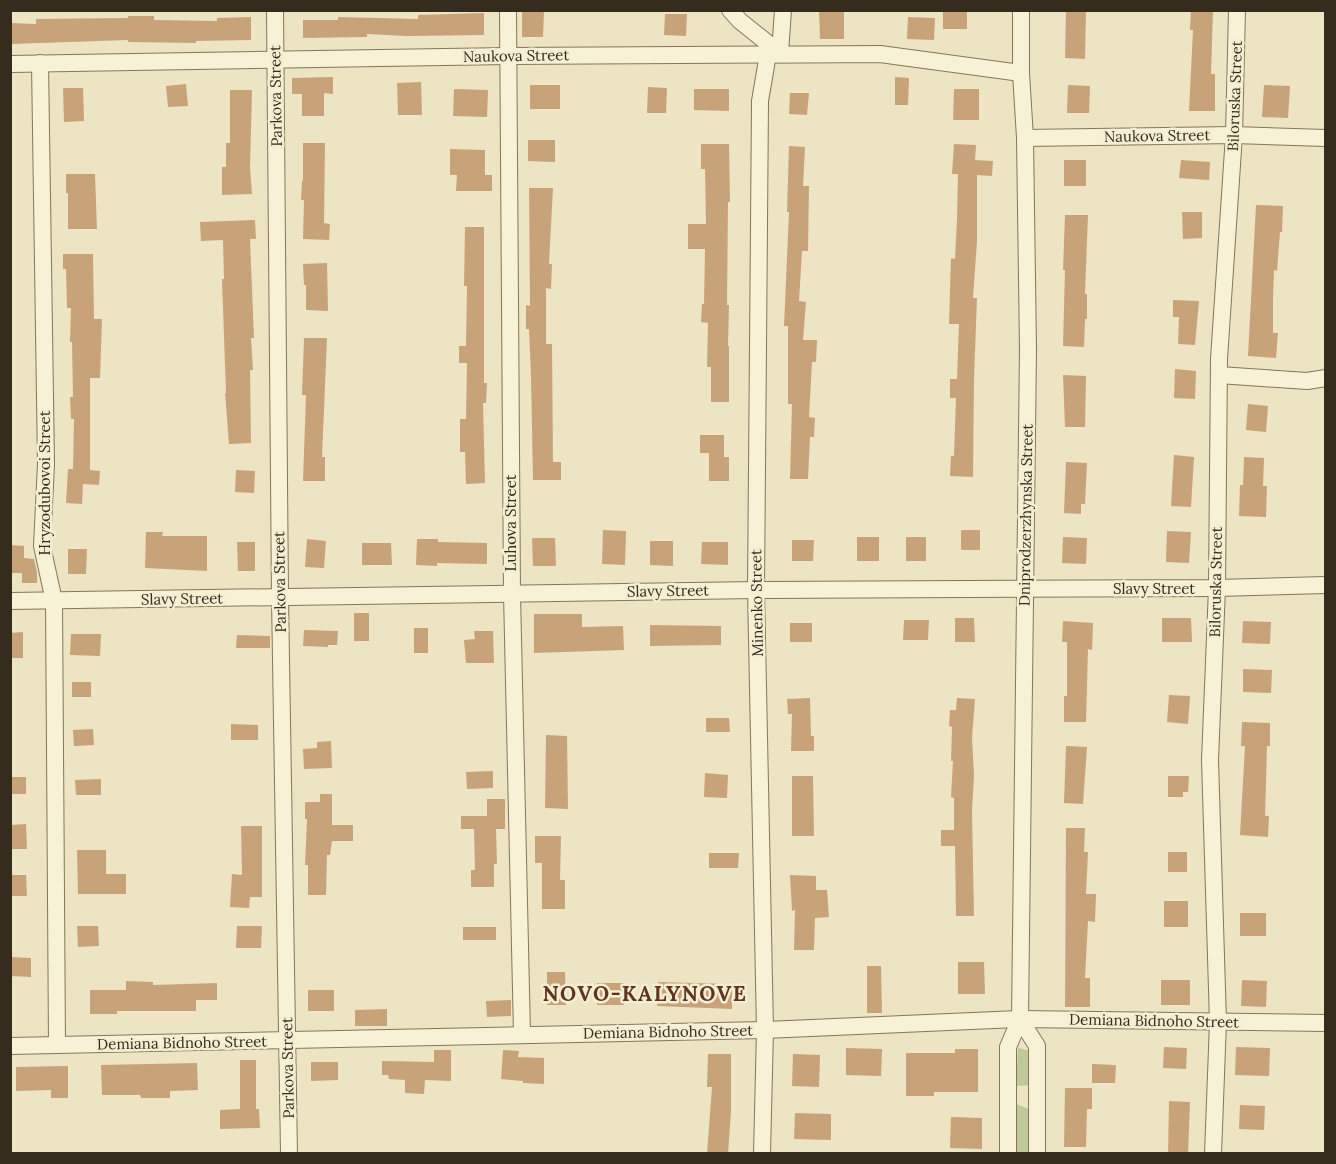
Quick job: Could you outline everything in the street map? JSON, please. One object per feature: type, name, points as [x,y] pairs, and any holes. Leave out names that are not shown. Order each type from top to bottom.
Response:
[{"type":"street","name":"Parkova Street","points":[[275,10],[280,597],[289,1154]]},
{"type":"street","name":"Luhova Street","points":[[508,10],[512,594],[522,1034]]},
{"type":"street","points":[[730,10],[774,54]]},
{"type":"street","name":"Minenko Street","points":[[762,1154],[765,1030],[756,590],[760,101],[774,54],[783,10]]},
{"type":"street","name":"Dniprodzerzhynska Street","points":[[1008,1154],[1008,1047],[1020,1019],[1028,349],[1025,138],[1020,10]]},
{"type":"street","name":"Biloruska Street","points":[[1214,1154],[1218,1022],[1210,760],[1217,588],[1219,375],[1234,135],[1238,10]]},
{"type":"street","name":"Naukova Street","points":[[10,64],[508,56],[880,54],[1021,74]]},
{"type":"street","name":"Hryzodubovoi Street","points":[[40,63],[46,465],[42,546],[54,601],[57,1045]]},
{"type":"street","name":"Naukova Street","points":[[1025,138],[1234,135],[1326,138]]},
{"type":"street","points":[[1219,375],[1307,381],[1326,378]]},
{"type":"street","name":"Slavy Street","points":[[10,601],[756,590],[1025,590],[1326,585]]},
{"type":"street","points":[[1020,1019],[1037,1046],[1037,1154]]},
{"type":"street","name":"Demiana Bidnoho Street","points":[[10,1046],[765,1030],[1020,1019],[1326,1023]]},
{"type":"green space","points":[[1018,1048],[1028,1050],[1031,1085],[1016,1086]]},
{"type":"green space","points":[[1016,1104],[1029,1109],[1029,1153],[1016,1154]]},
{"type":"building","points":[[522,10],[544,10],[543,37],[522,37]]},
{"type":"building","points":[[819,10],[844,10],[844,39],[820,39]]},
{"type":"building","points":[[943,10],[967,10],[967,29],[943,29]]},
{"type":"building","points":[[1066,10],[1086,10],[1085,59],[1065,58]]},
{"type":"building","points":[[1191,10],[1213,10],[1211,74],[1215,74],[1215,111],[1189,111],[1193,30],[1190,30]]},
{"type":"building","points":[[484,13],[484,35],[367,34],[367,37],[303,38],[303,20],[338,20],[338,17],[418,19],[418,15]]},
{"type":"building","points":[[665,14],[687,14],[686,36],[664,35]]},
{"type":"building","points":[[128,16],[154,16],[154,20],[217,21],[217,18],[251,17],[251,40],[196,41],[196,43],[128,42],[128,40],[10,44],[10,23],[36,24],[36,19],[128,18]]},
{"type":"building","points":[[908,17],[935,18],[934,40],[907,39]]},
{"type":"building","points":[[333,77],[333,94],[324,93],[324,116],[302,116],[302,94],[292,94],[292,78]]},
{"type":"building","points":[[895,77],[909,78],[908,105],[895,105]]},
{"type":"building","points":[[421,82],[422,115],[398,115],[397,83]]},
{"type":"building","points":[[186,84],[188,106],[168,107],[166,86]]},
{"type":"building","points":[[530,85],[560,85],[560,109],[530,109]]},
{"type":"building","points":[[1068,85],[1090,86],[1089,113],[1067,113]]},
{"type":"building","points":[[1264,85],[1290,86],[1288,118],[1262,117]]},
{"type":"building","points":[[648,87],[667,88],[666,113],[647,113]]},
{"type":"building","points":[[63,88],[83,88],[84,121],[64,122]]},
{"type":"building","points":[[454,89],[488,90],[487,117],[453,116]]},
{"type":"building","points":[[694,89],[729,89],[729,111],[694,110]]},
{"type":"building","points":[[954,89],[979,89],[979,120],[953,120]]},
{"type":"building","points":[[230,90],[252,90],[250,167],[252,194],[222,195],[222,167],[226,167],[226,143],[230,143]]},
{"type":"building","points":[[790,93],[809,93],[807,115],[789,114]]},
{"type":"building","points":[[528,140],[555,140],[555,162],[528,161]]},
{"type":"building","points":[[303,143],[325,143],[324,223],[330,224],[329,240],[303,239],[304,200],[301,200]]},
{"type":"building","points":[[701,144],[729,144],[727,305],[729,305],[729,402],[711,402],[711,367],[707,367],[708,323],[701,322],[702,304],[704,304],[705,249],[688,249],[688,224],[706,224],[705,169],[701,169]]},
{"type":"building","points":[[954,144],[976,145],[975,160],[993,161],[992,176],[977,175],[977,241],[973,298],[977,298],[973,477],[950,476],[951,456],[954,456],[956,398],[950,398],[950,379],[957,379],[959,324],[949,324],[951,258],[955,259],[957,219],[958,174],[952,174]]},
{"type":"building","points":[[789,146],[805,147],[803,186],[809,186],[808,251],[802,251],[799,301],[806,302],[803,340],[817,340],[816,362],[812,362],[809,417],[815,418],[814,437],[810,437],[808,479],[790,479],[792,404],[788,404],[788,326],[784,326],[789,212],[787,212]]},
{"type":"building","points":[[450,149],[485,150],[485,175],[492,175],[492,191],[456,191],[457,175],[450,175]]},
{"type":"building","points":[[1064,160],[1086,160],[1086,186],[1064,186]]},
{"type":"building","points":[[1181,160],[1210,162],[1209,180],[1179,178]]},
{"type":"building","points":[[66,174],[95,174],[97,229],[68,229]]},
{"type":"building","points":[[529,188],[553,188],[549,264],[552,264],[551,289],[546,288],[546,344],[552,344],[553,462],[561,462],[561,480],[533,480],[529,329],[526,329],[526,305],[530,306]]},
{"type":"building","points":[[1256,205],[1283,206],[1277,271],[1274,270],[1273,333],[1278,333],[1276,358],[1248,356]]},
{"type":"building","points":[[1182,212],[1202,212],[1202,238],[1183,239]]},
{"type":"building","points":[[1065,215],[1088,215],[1085,294],[1087,294],[1087,319],[1085,319],[1084,347],[1063,346]]},
{"type":"building","points":[[255,220],[256,239],[250,239],[254,338],[251,338],[253,370],[250,370],[251,443],[229,444],[225,393],[223,240],[201,241],[200,222]]},
{"type":"building","points":[[465,227],[484,227],[484,383],[487,383],[486,403],[483,403],[485,483],[466,484],[465,452],[460,452],[460,419],[466,419],[467,363],[459,363],[459,346],[466,346]]},
{"type":"building","points":[[63,254],[93,254],[94,319],[102,319],[100,378],[90,378],[90,470],[100,471],[99,485],[83,484],[82,504],[66,503],[68,469],[73,469],[74,419],[71,419],[70,397],[73,397],[71,308],[67,308],[66,269],[63,269]]},
{"type":"building","points":[[327,263],[328,311],[306,310],[303,264]]},
{"type":"building","points":[[1173,300],[1199,301],[1195,345],[1178,344],[1179,317],[1173,317]]},
{"type":"building","points":[[304,338],[327,338],[322,457],[325,457],[325,481],[303,481],[306,395],[302,395]]},
{"type":"building","points":[[1175,369],[1196,371],[1195,399],[1174,398]]},
{"type":"building","points":[[1063,375],[1086,376],[1085,427],[1065,427]]},
{"type":"building","points":[[1248,404],[1268,406],[1266,432],[1246,430]]},
{"type":"building","points":[[700,435],[724,435],[724,457],[729,457],[729,481],[709,481],[709,453],[700,453]]},
{"type":"building","points":[[1174,455],[1194,457],[1191,507],[1171,506]]},
{"type":"building","points":[[1244,457],[1264,458],[1263,486],[1267,486],[1266,517],[1239,516]]},
{"type":"building","points":[[1066,462],[1087,463],[1085,504],[1081,504],[1081,514],[1064,513]]},
{"type":"building","points":[[236,470],[255,471],[254,493],[235,492]]},
{"type":"building","points":[[603,530],[626,531],[625,565],[602,564]]},
{"type":"building","points":[[961,530],[980,530],[980,550],[961,550]]},
{"type":"building","points":[[1167,531],[1191,532],[1189,563],[1166,562]]},
{"type":"building","points":[[146,532],[163,532],[162,536],[207,536],[207,571],[145,568]]},
{"type":"building","points":[[857,537],[879,537],[879,561],[857,561]]},
{"type":"building","points":[[906,537],[926,537],[926,561],[906,561]]},
{"type":"building","points":[[1063,537],[1087,538],[1086,564],[1062,563]]},
{"type":"building","points":[[532,538],[555,538],[556,566],[533,566]]},
{"type":"building","points":[[307,539],[326,541],[324,568],[305,567]]},
{"type":"building","points":[[417,539],[487,543],[487,564],[416,565]]},
{"type":"building","points":[[792,540],[814,540],[813,561],[792,561]]},
{"type":"building","points":[[650,541],[673,541],[673,566],[650,565]]},
{"type":"building","points":[[237,542],[255,542],[255,571],[238,571]]},
{"type":"building","points":[[702,542],[728,542],[728,565],[701,564]]},
{"type":"building","points":[[362,543],[391,543],[392,565],[362,565]]},
{"type":"building","points":[[10,545],[24,546],[24,558],[34,559],[37,583],[22,583],[22,573],[10,573]]},
{"type":"building","points":[[68,549],[87,549],[86,574],[68,574]]},
{"type":"building","points":[[354,613],[369,613],[369,641],[354,641]]},
{"type":"building","points":[[534,614],[582,614],[582,627],[623,626],[624,650],[534,653]]},
{"type":"building","points":[[955,618],[974,618],[975,642],[955,642]]},
{"type":"building","points":[[1162,618],[1191,618],[1192,642],[1162,642]]},
{"type":"building","points":[[904,620],[929,620],[928,640],[903,640]]},
{"type":"building","points":[[1063,621],[1093,623],[1092,650],[1088,649],[1086,722],[1064,722],[1064,696],[1067,696],[1067,642],[1062,642]]},
{"type":"building","points":[[1243,621],[1271,622],[1270,644],[1242,643]]},
{"type":"building","points":[[790,623],[812,623],[812,642],[790,642]]},
{"type":"building","points":[[650,625],[721,626],[721,645],[650,646]]},
{"type":"building","points":[[414,628],[428,628],[428,653],[414,653]]},
{"type":"building","points":[[304,630],[338,631],[337,645],[303,646]]},
{"type":"building","points":[[474,631],[493,631],[494,663],[466,663],[464,640],[475,639]]},
{"type":"building","points":[[23,632],[23,658],[10,658],[10,633]]},
{"type":"building","points":[[71,634],[101,634],[100,656],[70,655]]},
{"type":"building","points":[[237,635],[270,636],[270,648],[236,648]]},
{"type":"building","points":[[1243,669],[1272,670],[1271,693],[1243,692]]},
{"type":"building","points":[[72,682],[91,682],[91,697],[72,697]]},
{"type":"building","points":[[1169,695],[1190,696],[1188,724],[1167,722]]},
{"type":"building","points":[[810,698],[811,736],[814,736],[814,751],[791,751],[792,714],[788,714],[787,699]]},
{"type":"building","points":[[957,698],[975,699],[972,738],[974,916],[956,916],[955,846],[941,846],[941,830],[954,830],[954,798],[951,797],[952,727],[949,726],[950,710],[956,710]]},
{"type":"building","points":[[706,718],[729,718],[730,732],[706,732]]},
{"type":"building","points":[[1242,722],[1270,723],[1265,816],[1269,816],[1268,837],[1240,835],[1245,746],[1241,746]]},
{"type":"building","points":[[231,724],[258,725],[258,740],[231,740]]},
{"type":"building","points":[[93,729],[94,745],[74,746],[73,730]]},
{"type":"building","points":[[546,735],[567,736],[568,809],[545,808]]},
{"type":"building","points":[[331,741],[332,768],[304,769],[303,749],[317,748],[317,742]]},
{"type":"building","points":[[1066,746],[1087,747],[1083,804],[1064,803]]},
{"type":"building","points":[[493,771],[493,788],[467,789],[466,772]]},
{"type":"building","points":[[705,773],[728,775],[727,798],[704,797]]},
{"type":"building","points":[[792,776],[813,776],[814,836],[792,836]]},
{"type":"building","points":[[1168,776],[1189,776],[1188,792],[1183,792],[1183,797],[1168,797]]},
{"type":"building","points":[[10,777],[26,777],[26,794],[10,794]]},
{"type":"building","points":[[101,779],[101,795],[76,795],[75,780]]},
{"type":"building","points":[[320,794],[332,794],[332,825],[353,825],[353,841],[332,841],[330,855],[327,855],[326,895],[308,895],[308,865],[305,865],[307,819],[305,819],[305,802],[320,802]]},
{"type":"building","points":[[487,799],[505,799],[505,829],[496,829],[497,864],[494,864],[494,887],[471,887],[471,870],[475,870],[474,829],[461,829],[461,816],[487,816]]},
{"type":"building","points":[[26,824],[27,849],[10,849],[10,825]]},
{"type":"building","points":[[241,826],[262,826],[262,897],[250,897],[249,908],[230,907],[232,874],[242,875]]},
{"type":"building","points":[[1066,828],[1085,828],[1084,852],[1088,852],[1086,894],[1096,894],[1095,922],[1088,921],[1085,978],[1090,978],[1090,1007],[1065,1007]]},
{"type":"building","points":[[535,836],[561,836],[560,880],[565,880],[565,909],[542,909],[542,863],[535,863]]},
{"type":"building","points":[[77,850],[106,850],[106,874],[126,874],[126,894],[78,894]]},
{"type":"building","points":[[1168,852],[1187,852],[1187,872],[1168,872]]},
{"type":"building","points":[[709,853],[739,853],[738,868],[709,868]]},
{"type":"building","points":[[10,875],[26,875],[27,896],[10,896]]},
{"type":"building","points":[[790,875],[816,876],[816,890],[827,890],[829,917],[815,918],[814,950],[794,950],[795,910],[792,911]]},
{"type":"building","points":[[1164,901],[1188,901],[1188,927],[1164,927]]},
{"type":"building","points":[[1240,913],[1266,913],[1266,936],[1240,936]]},
{"type":"building","points":[[77,926],[98,926],[99,946],[78,947]]},
{"type":"building","points":[[237,926],[262,926],[261,948],[236,948]]},
{"type":"building","points":[[463,927],[496,927],[496,940],[463,940]]},
{"type":"building","points":[[10,957],[31,958],[31,977],[10,976]]},
{"type":"building","points":[[958,962],[984,962],[985,994],[958,994]]},
{"type":"building","points":[[867,966],[881,966],[882,1013],[867,1013]]},
{"type":"building","points":[[547,972],[565,972],[566,1005],[547,1005]]},
{"type":"building","points":[[1161,980],[1190,980],[1190,1005],[1161,1005]]},
{"type":"building","points":[[1242,980],[1267,981],[1266,1007],[1241,1006]]},
{"type":"building","points":[[126,981],[153,982],[153,985],[217,983],[217,1000],[196,1000],[196,1011],[117,1011],[117,1014],[90,1014],[90,990],[126,990]]},
{"type":"building","points":[[658,982],[732,984],[732,1009],[657,1006]]},
{"type":"building","points":[[597,983],[624,983],[624,1005],[597,1005]]},
{"type":"building","points":[[308,990],[334,990],[334,1011],[308,1011]]},
{"type":"building","points":[[511,1000],[511,1016],[487,1017],[486,1001]]},
{"type":"building","points":[[387,1009],[387,1026],[355,1026],[355,1010]]},
{"type":"building","points":[[1164,1047],[1187,1048],[1186,1069],[1163,1068]]},
{"type":"building","points":[[1236,1047],[1270,1048],[1269,1076],[1235,1075]]},
{"type":"building","points":[[846,1048],[882,1049],[881,1076],[846,1075]]},
{"type":"building","points":[[955,1049],[978,1049],[978,1092],[934,1092],[934,1096],[906,1096],[906,1053],[955,1053]]},
{"type":"building","points":[[434,1050],[451,1050],[451,1081],[425,1080],[424,1094],[405,1093],[405,1080],[389,1079],[388,1075],[382,1075],[382,1061],[434,1062]]},
{"type":"building","points":[[503,1050],[519,1051],[518,1057],[544,1058],[544,1084],[501,1079]]},
{"type":"building","points":[[708,1054],[731,1054],[728,1154],[707,1154],[712,1087],[707,1087]]},
{"type":"building","points":[[793,1054],[820,1055],[819,1087],[792,1086]]},
{"type":"building","points":[[240,1060],[256,1060],[256,1109],[259,1109],[260,1128],[220,1129],[220,1110],[240,1109]]},
{"type":"building","points":[[311,1062],[338,1062],[338,1080],[311,1081]]},
{"type":"building","points":[[197,1063],[198,1090],[170,1091],[170,1098],[102,1095],[101,1065]]},
{"type":"building","points":[[1092,1064],[1116,1065],[1115,1083],[1092,1083]]},
{"type":"building","points":[[68,1066],[68,1098],[51,1098],[51,1090],[16,1091],[16,1067]]},
{"type":"building","points":[[1065,1088],[1092,1088],[1092,1109],[1087,1109],[1086,1147],[1064,1147]]},
{"type":"building","points":[[1169,1101],[1190,1102],[1188,1154],[1168,1154]]},
{"type":"building","points":[[1240,1105],[1265,1106],[1264,1130],[1239,1129]]},
{"type":"building","points":[[795,1113],[831,1114],[831,1140],[794,1139]]},
{"type":"building","points":[[951,1117],[982,1118],[982,1149],[950,1148]]},
{"type":"district","name":"NOVO-KALYNOVE","points":[[645,994]]}]
